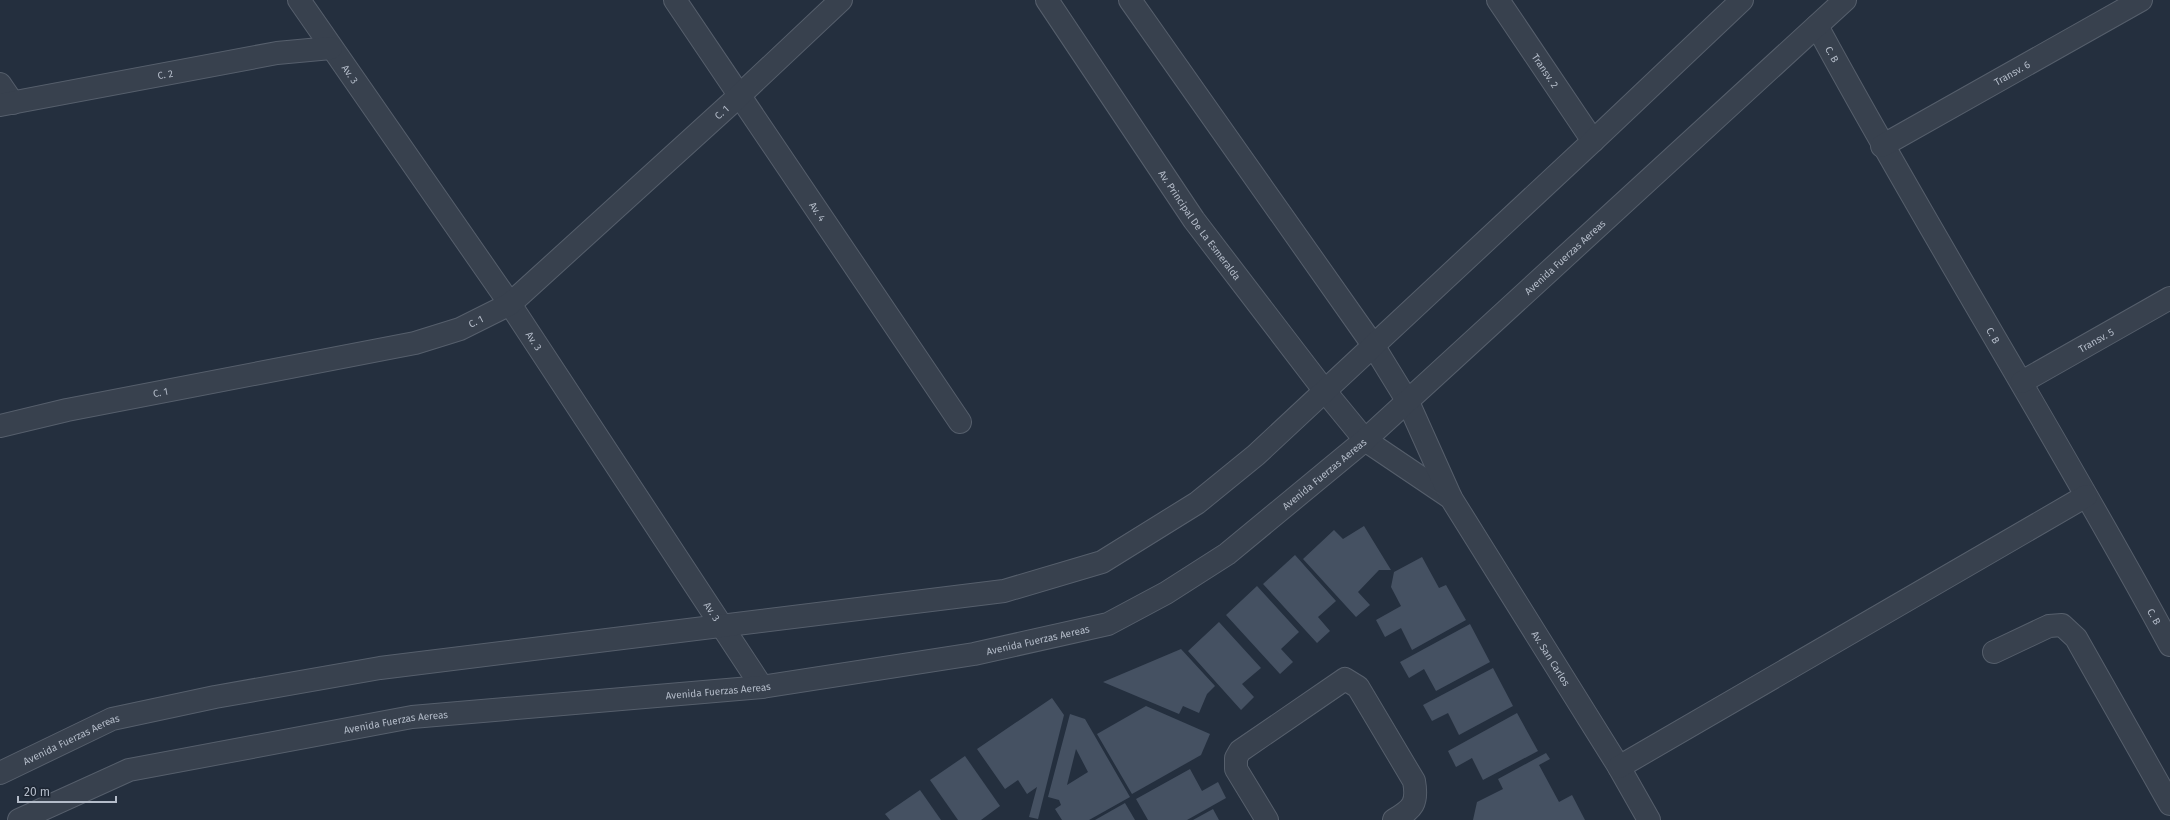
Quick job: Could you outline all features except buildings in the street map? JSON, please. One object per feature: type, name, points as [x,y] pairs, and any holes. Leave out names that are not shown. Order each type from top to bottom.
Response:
[{"type":"street","name":"Av. 3","points":[[299,0],[510,304],[762,687]]},
{"type":"street","name":"Av. 4","points":[[675,0],[960,422]]},
{"type":"street","name":"C. 1","points":[[0,426],[67,410],[415,343],[460,329],[510,304],[739,96],[841,0]]},
{"type":"street","name":"Av. Principal De La Esmeralda","points":[[1047,0],[1194,220],[1324,390],[1365,440],[1451,498]]},
{"type":"street","points":[[1130,0],[1373,345],[1408,402]]},
{"type":"street","name":"Transv. 2","points":[[1498,0],[1594,141]]},
{"type":"street","name":"Avenida Fuerzas Aereas","points":[[0,773],[112,719],[215,697],[380,668],[1004,590],[1102,562],[1197,503],[1256,455],[1324,390],[1594,141],[1742,0]]},
{"type":"street","name":"Avenida Fuerzas Aereas","points":[[19,820],[130,770],[404,718],[762,687],[974,654],[1108,624],[1166,593],[1227,554],[1365,440],[1845,0]]},
{"type":"street","name":"Transv. 6","points":[[1882,146],[2141,0]]},
{"type":"street","name":"C. B","points":[[1817,26],[1882,146],[2022,382],[2086,496],[2162,613],[2170,645]]},
{"type":"street","name":"C. 2","points":[[7,104],[277,53],[331,48]]},
{"type":"street","points":[[0,84],[7,104]]},
{"type":"street","name":"Transv. 5","points":[[2022,382],[2170,298]]},
{"type":"street","name":"Av. San Carlos","points":[[1408,402],[1451,498],[1619,767],[1649,820]]},
{"type":"street","points":[[1619,767],[2086,496]]},
{"type":"street","points":[[1994,652],[2049,626],[2062,625],[2076,638],[2170,804]]},
{"type":"street","points":[[1266,820],[1236,769],[1236,758],[1240,751],[1345,679],[1358,687],[1414,781],[1416,793],[1414,804],[1406,813],[1394,820]]}]
